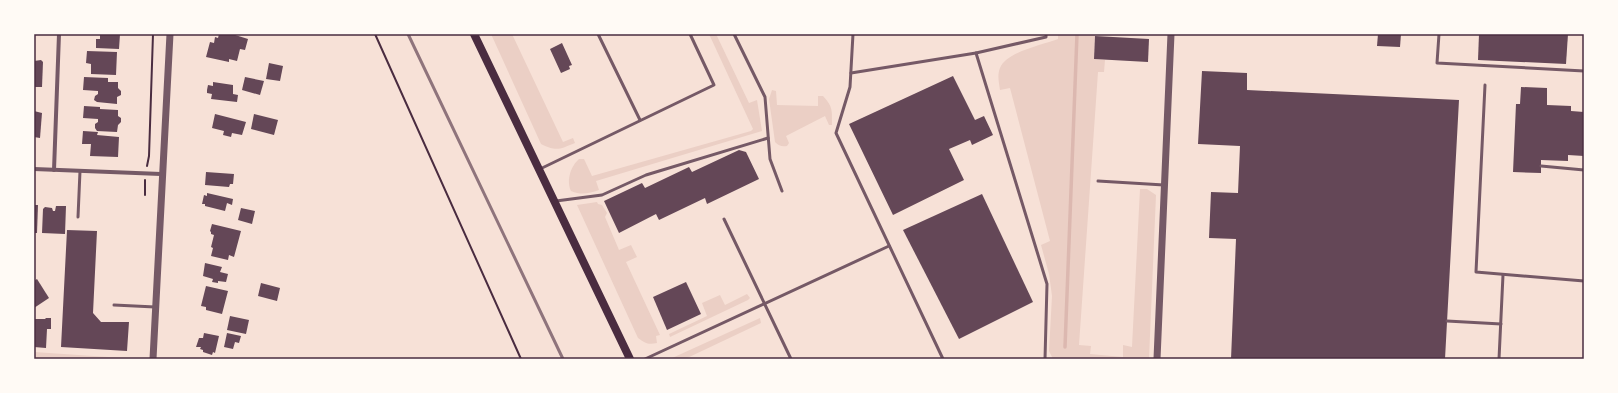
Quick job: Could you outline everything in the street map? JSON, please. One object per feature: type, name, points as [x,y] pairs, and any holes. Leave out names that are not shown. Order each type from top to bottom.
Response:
[{"type":"main road","points":[[474,34],[630,359]]},
{"type":"street","points":[[54,170],[59,34]]},
{"type":"street","points":[[153,359],[170,34]]},
{"type":"street","points":[[1157,359],[1171,34]]},
{"type":"street","points":[[34,169],[162,174]]},
{"type":"lane","points":[[598,34],[640,120]]},
{"type":"lane","points":[[539,169],[714,85],[690,34]]},
{"type":"lane","points":[[734,34],[764,97],[770,159],[782,191]]},
{"type":"lane","points":[[853,34],[850,87],[836,133],[943,359]]},
{"type":"lane","points":[[851,73],[976,53],[1046,37],[1046,34]]},
{"type":"lane","points":[[1440,34],[1437,64],[1584,71]]},
{"type":"lane","points":[[976,53],[1047,284],[1045,359]]},
{"type":"lane","points":[[1485,85],[1476,272],[1584,281]]},
{"type":"lane","points":[[554,201],[602,195],[646,175],[768,138]]},
{"type":"lane","points":[[1541,166],[1584,170]]},
{"type":"lane","points":[[78,217],[80,171]]},
{"type":"lane","points":[[1098,181],[1164,185]]},
{"type":"lane","points":[[724,219],[791,359]]},
{"type":"lane","points":[[645,359],[889,246]]},
{"type":"lane","points":[[1499,359],[1503,275]]},
{"type":"lane","points":[[114,305],[155,307]]},
{"type":"lane","points":[[1447,321],[1501,324]]},
{"type":"path","points":[[149,156],[153,34]]},
{"type":"path","points":[[375,34],[522,359]]},
{"type":"shaded area","points":[[491,34],[512,34],[563,142],[573,138],[575,143],[558,149],[541,144]]},
{"type":"shaded area","points":[[709,34],[716,34],[749,103],[757,100],[762,131],[596,181],[599,190],[588,193],[571,191],[569,182],[570,174],[574,165],[579,159],[584,159],[592,176],[751,131],[753,129]]},
{"type":"shaded area","points":[[1058,34],[1095,34],[1094,59],[1105,60],[1104,72],[1098,72],[1079,345],[1091,346],[1090,354],[1123,357],[1123,345],[1132,347],[1140,189],[1147,189],[1156,195],[1149,359],[1053,359],[1049,351],[1052,296],[1049,274],[1041,245],[1050,241],[1010,88],[1000,90],[998,76],[1000,68],[1009,58],[1017,53],[1058,39]]},
{"type":"shaded area","points":[[772,90],[776,91],[777,105],[818,106],[818,96],[823,96],[829,103],[831,109],[832,125],[829,125],[825,116],[786,136],[789,143],[787,146],[779,145],[775,142],[769,99]]},
{"type":"shaded area","points":[[597,202],[598,204],[602,205],[607,213],[605,217],[619,250],[631,245],[637,257],[626,262],[660,335],[656,336],[657,343],[647,343],[638,338],[577,205]]},
{"type":"shaded area","points":[[747,294],[750,298],[748,300],[670,337],[669,334],[707,316],[702,303],[720,295],[725,305]]},
{"type":"shaded area","points":[[760,318],[761,323],[685,359],[670,359]]},
{"type":"shaded area","points":[[34,352],[138,359],[34,359]]},
{"type":"building","points":[[100,34],[120,34],[119,49],[96,48],[96,39],[100,39]]},
{"type":"building","points":[[219,34],[232,34],[248,39],[245,50],[240,49],[237,61],[229,59],[229,62],[206,57],[210,42],[214,43],[215,37],[218,38]]},
{"type":"building","points":[[1378,34],[1401,34],[1400,47],[1377,46]]},
{"type":"building","points":[[1479,34],[1568,34],[1566,64],[1478,60]]},
{"type":"building","points":[[1095,36],[1149,39],[1148,62],[1094,59]]},
{"type":"building","points":[[562,43],[572,65],[569,66],[570,69],[561,73],[550,49]]},
{"type":"building","points":[[87,51],[117,52],[116,75],[91,74],[91,64],[86,63]]},
{"type":"building","points":[[41,60],[43,62],[42,87],[34,87],[34,61]]},
{"type":"building","points":[[269,63],[283,66],[280,81],[266,79]]},
{"type":"building","points":[[1202,71],[1247,73],[1247,90],[1459,100],[1445,359],[1231,359],[1236,239],[1209,238],[1211,192],[1238,193],[1240,146],[1198,144]]},
{"type":"building","points":[[953,76],[975,120],[984,116],[993,135],[972,145],[970,140],[949,149],[964,180],[893,215],[849,124]]},
{"type":"building","points":[[84,77],[108,78],[108,82],[118,82],[118,88],[121,91],[121,95],[117,97],[117,104],[97,102],[94,100],[95,96],[98,94],[98,91],[83,90]]},
{"type":"building","points":[[245,77],[264,81],[260,95],[242,90]]},
{"type":"building","points":[[213,82],[233,85],[233,94],[238,95],[237,102],[211,99],[212,94],[207,93],[207,90],[208,85],[213,86]]},
{"type":"building","points":[[1521,87],[1547,88],[1547,105],[1571,106],[1571,111],[1584,112],[1584,156],[1568,155],[1568,161],[1541,160],[1541,173],[1513,172],[1516,104],[1520,104]]},
{"type":"building","points":[[84,106],[118,110],[118,116],[121,118],[121,122],[118,125],[117,132],[97,131],[95,124],[98,122],[98,119],[83,118]]},
{"type":"building","points":[[34,111],[42,113],[40,138],[34,137]]},
{"type":"building","points":[[215,114],[246,122],[242,135],[232,133],[231,137],[223,135],[224,131],[212,128]]},
{"type":"building","points":[[254,114],[278,120],[274,135],[251,129]]},
{"type":"building","points":[[83,131],[98,132],[97,135],[119,137],[118,157],[90,156],[91,144],[82,144]]},
{"type":"building","points":[[739,150],[746,152],[759,179],[707,204],[705,198],[659,220],[656,214],[619,233],[604,201],[642,183],[645,188],[689,167],[692,172]]},
{"type":"building","points":[[206,172],[234,174],[233,184],[230,184],[229,187],[205,185]]},
{"type":"building","points":[[207,193],[233,199],[232,205],[227,203],[225,211],[205,206],[205,204],[202,204],[204,195],[207,196]]},
{"type":"building","points":[[982,194],[1033,302],[959,339],[903,230]]},
{"type":"building","points":[[34,205],[38,205],[37,233],[34,233]]},
{"type":"building","points":[[56,206],[66,206],[65,234],[42,233],[43,209],[45,207],[52,208],[53,211],[55,211]]},
{"type":"building","points":[[241,208],[255,211],[252,224],[238,220]]},
{"type":"building","points":[[212,224],[241,231],[234,257],[229,255],[228,260],[211,256],[213,248],[211,247],[214,235],[211,234],[210,231]]},
{"type":"building","points":[[67,230],[97,231],[93,313],[101,322],[129,322],[127,351],[61,347]]},
{"type":"building","points":[[205,263],[222,267],[220,272],[228,274],[226,282],[212,282],[213,279],[203,276]]},
{"type":"building","points":[[37,279],[49,298],[34,308],[34,281]]},
{"type":"building","points":[[686,282],[701,314],[667,330],[653,297]]},
{"type":"building","points":[[261,283],[280,288],[277,301],[258,296]]},
{"type":"building","points":[[206,286],[228,291],[222,314],[206,310],[206,307],[201,306]]},
{"type":"building","points":[[230,316],[249,320],[246,334],[227,330]]},
{"type":"building","points":[[51,318],[51,329],[47,329],[46,348],[34,347],[34,319]]},
{"type":"building","points":[[204,333],[219,336],[215,353],[213,352],[212,355],[203,352],[203,350],[200,349],[201,347],[196,347],[199,338],[203,338]]},
{"type":"building","points":[[227,333],[241,336],[239,343],[235,342],[233,349],[224,347]]},
{"type":"waterway","points":[[1065,347],[1077,34]]},
{"type":"railway","points":[[408,34],[563,359]]}]
